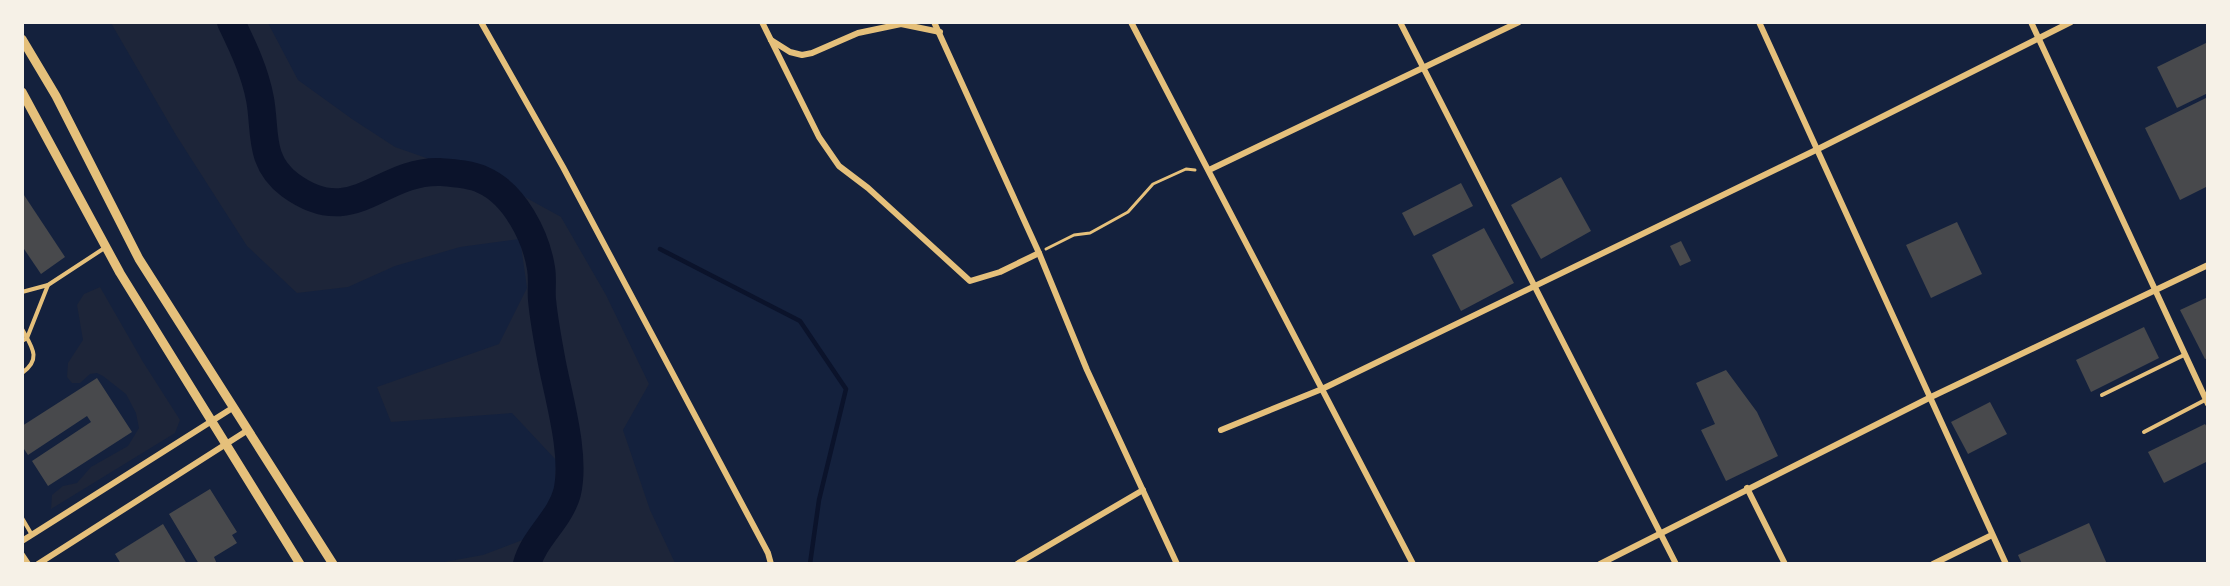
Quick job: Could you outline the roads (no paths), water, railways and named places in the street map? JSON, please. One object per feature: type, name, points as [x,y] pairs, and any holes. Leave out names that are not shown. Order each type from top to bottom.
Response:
[{"type":"street","points":[[481,22],[563,166],[768,553],[771,564]]},
{"type":"street","points":[[762,22],[819,137],[839,166],[868,188],[970,281],[1000,272],[1039,253]]},
{"type":"street","points":[[934,22],[941,32],[1039,253],[1087,370],[1177,564]]},
{"type":"street","points":[[1131,22],[1413,564]]},
{"type":"street","points":[[1400,22],[1536,285],[1676,564]]},
{"type":"street","points":[[1209,170],[1519,22]]},
{"type":"street","points":[[1759,22],[2006,564]]},
{"type":"street","points":[[2031,22],[2206,402]]},
{"type":"street","points":[[1221,430],[1322,389],[1818,149],[2071,22]]},
{"type":"street","points":[[771,40],[790,52],[802,55],[858,33],[901,24],[941,32]]},
{"type":"street","points":[[22,39],[56,96],[139,259],[333,564]]},
{"type":"street","points":[[22,92],[106,247],[210,422],[300,564]]},
{"type":"street","points":[[1600,564],[1931,397],[2208,265]]},
{"type":"street","points":[[22,541],[234,407]]},
{"type":"street","points":[[38,564],[248,430]]},
{"type":"street","points":[[1747,488],[1785,564]]},
{"type":"street","points":[[1017,564],[1143,490]]},
{"type":"street","points":[[1934,564],[1992,535]]},
{"type":"street","points":[[22,555],[28,564]]},
{"type":"lane","points":[[22,292],[48,285],[106,247]]},
{"type":"lane","points":[[22,341],[27,338],[48,285]]},
{"type":"lane","points":[[22,329],[35,358],[30,368],[22,373]]},
{"type":"lane","points":[[2102,395],[2184,356]]},
{"type":"lane","points":[[2144,432],[2206,402]]},
{"type":"lane","points":[[22,518],[32,535]]},
{"type":"waterway","points":[[231,22],[258,89],[268,156],[280,176],[290,185],[312,198],[331,202],[349,201],[418,174],[439,172],[462,174],[478,178],[505,195],[529,230],[541,268],[545,324],[566,428],[569,478],[564,502],[535,546],[527,564]]},
{"type":"waterway","points":[[660,249],[800,321],[846,389],[819,500],[810,564]]}]
